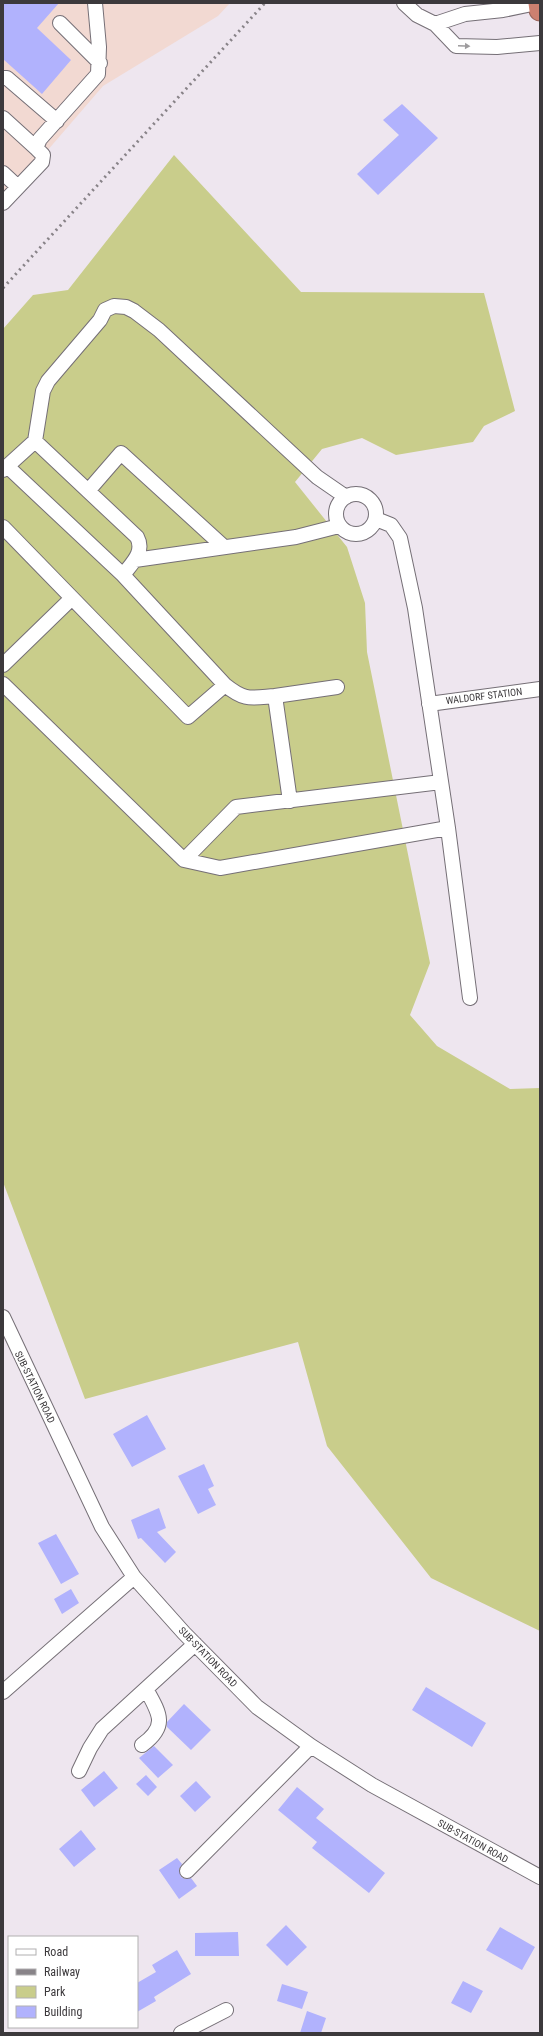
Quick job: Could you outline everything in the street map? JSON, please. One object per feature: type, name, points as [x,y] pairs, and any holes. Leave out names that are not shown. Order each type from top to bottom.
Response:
[{"type":"highway","points":[[538,3],[540,10]]},
{"type":"street","points":[[36,148],[40,139],[98,74],[100,63],[95,3]]},
{"type":"street","points":[[404,3],[417,15],[435,24],[456,46],[497,47],[540,43]]},
{"type":"street","points":[[435,24],[465,14],[503,10],[538,3]]},
{"type":"street","points":[[60,23],[100,63]]},
{"type":"street","points":[[3,78],[7,78],[56,121]]},
{"type":"street","points":[[3,118],[44,155],[42,162],[3,203]]},
{"type":"street","points":[[3,173],[18,187]]},
{"type":"street","points":[[337,687],[275,696],[248,698],[238,695],[225,685],[123,575],[5,468],[35,441],[42,391],[48,381],[100,320],[105,310],[114,306],[126,307],[159,330],[317,477],[346,497]]},
{"type":"street","points":[[35,441],[137,537],[140,543],[140,551],[123,575]]},
{"type":"street","points":[[88,490],[121,453],[224,548]]},
{"type":"street","points":[[359,494],[371,500],[376,512],[376,519],[369,530],[363,533],[350,534],[339,526],[336,520],[337,507],[346,497],[359,494]]},
{"type":"street","points":[[376,519],[391,525],[400,538],[415,608],[448,828],[470,998]]},
{"type":"street","points":[[135,560],[296,537],[339,526]]},
{"type":"street","points":[[3,527],[188,717],[225,685]]},
{"type":"street","points":[[3,665],[72,598]]},
{"type":"street","points":[[3,684],[184,860],[220,868],[448,828]]},
{"type":"street","name":"WALDORF STATION","points":[[429,704],[540,689]]},
{"type":"street","points":[[275,696],[290,801]]},
{"type":"street","points":[[184,860],[236,807],[441,782]]},
{"type":"street","name":"SUB-STATION ROAD","points":[[3,1317],[8,1341],[102,1527],[134,1577],[195,1644],[258,1707],[311,1746],[372,1785],[540,1878]]},
{"type":"street","points":[[3,1692],[134,1577]]},
{"type":"street","points":[[79,1771],[90,1748],[102,1729],[195,1644]]},
{"type":"street","points":[[142,1745],[152,1737],[159,1727],[159,1715],[146,1689]]},
{"type":"street","points":[[187,1871],[311,1746]]},
{"type":"street","points":[[182,2033],[226,2010]]},
{"type":"shaded area","points":[[3,3],[230,3],[218,16],[103,86],[3,202]]},
{"type":"green space","points":[[174,155],[301,292],[484,293],[515,411],[484,426],[473,442],[396,455],[362,438],[322,449],[295,482],[347,547],[365,603],[367,652],[430,963],[410,1015],[437,1046],[510,1089],[540,1088],[540,1631],[431,1578],[327,1446],[298,1342],[85,1399],[3,1182],[3,329],[33,295],[68,290]]},
{"type":"building","points":[[3,3],[59,3],[37,28],[71,60],[42,94],[3,59]]},
{"type":"building","points":[[402,104],[438,138],[378,195],[357,174],[399,135],[383,120]]},
{"type":"building","points":[[147,1415],[166,1449],[132,1467],[113,1434]]},
{"type":"building","points":[[204,1464],[214,1486],[208,1489],[216,1505],[198,1514],[178,1476]]},
{"type":"building","points":[[159,1508],[166,1528],[157,1532],[176,1552],[165,1563],[141,1538],[138,1539],[131,1520]]},
{"type":"building","points":[[56,1534],[79,1574],[61,1584],[38,1543]]},
{"type":"building","points":[[71,1589],[79,1603],[62,1614],[54,1599]]},
{"type":"building","points":[[426,1687],[486,1723],[472,1747],[412,1710]]},
{"type":"building","points":[[184,1704],[211,1730],[191,1750],[167,1727],[167,1722]]},
{"type":"building","points":[[154,1746],[173,1765],[158,1778],[139,1758]]},
{"type":"building","points":[[104,1771],[118,1788],[94,1807],[81,1790]]},
{"type":"building","points":[[146,1775],[157,1787],[148,1796],[136,1784]]},
{"type":"building","points":[[196,1781],[211,1797],[195,1812],[180,1796]]},
{"type":"building","points":[[297,1787],[324,1809],[316,1818],[385,1873],[369,1893],[312,1848],[317,1842],[278,1810]]},
{"type":"building","points":[[81,1830],[96,1849],[74,1867],[59,1849]]},
{"type":"building","points":[[177,1858],[182,1864],[179,1869],[181,1877],[185,1879],[191,1878],[197,1886],[179,1899],[159,1870]]},
{"type":"building","points":[[286,1925],[307,1947],[287,1966],[266,1945]]},
{"type":"building","points":[[500,1927],[535,1947],[522,1970],[486,1950]]},
{"type":"building","points":[[238,1932],[239,1956],[195,1956],[195,1933]]},
{"type":"building","points":[[177,1950],[191,1974],[154,1997],[156,2001],[138,2011],[138,1982],[156,1972],[152,1965]]},
{"type":"building","points":[[463,1981],[483,1991],[471,2013],[451,2003]]},
{"type":"building","points":[[282,1984],[308,1992],[302,2009],[277,2001]]},
{"type":"building","points":[[307,2011],[326,2018],[321,2033],[300,2033]]},
{"type":"railway","points":[[3,288],[265,3]]}]
